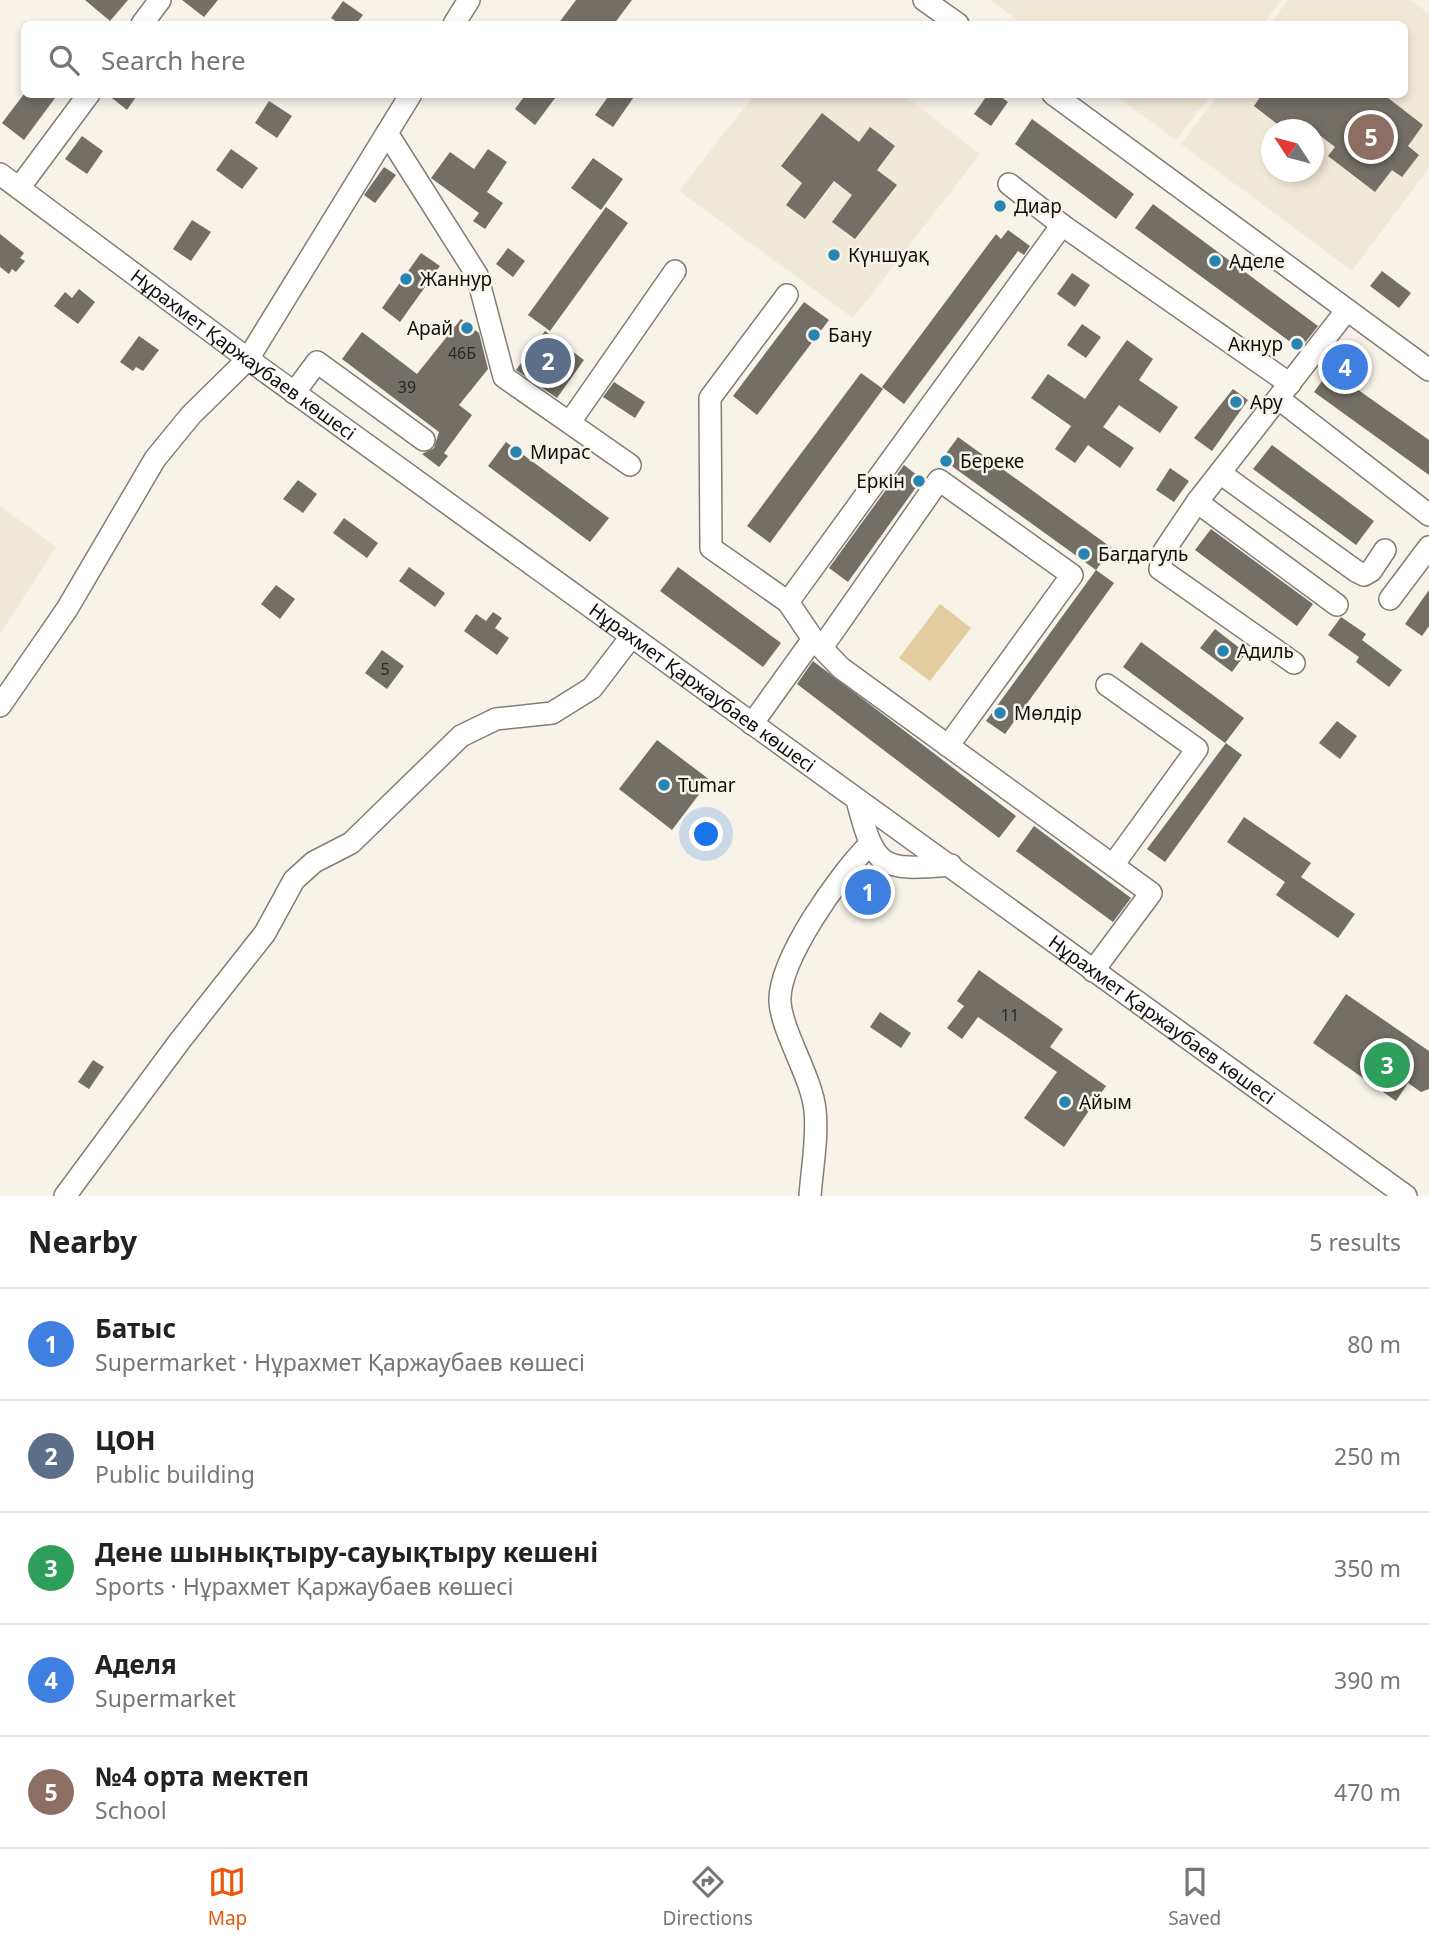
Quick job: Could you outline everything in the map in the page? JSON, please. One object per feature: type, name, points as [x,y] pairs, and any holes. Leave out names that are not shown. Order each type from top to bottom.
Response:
[{"type":"street","points":[[144,21],[160,0]]},
{"type":"street","points":[[456,21],[469,0]]},
{"type":"street","points":[[924,0],[954,21]]},
{"type":"street","points":[[19,188],[86,98]]},
{"type":"street","points":[[0,706],[67,609],[155,459],[191,415],[248,359],[409,98]]},
{"type":"street","points":[[1058,98],[1429,370]]},
{"type":"street","points":[[387,133],[478,275],[504,377],[630,465]]},
{"type":"street","name":"Нұрахмет Қаржаубаев көшесі","points":[[0,174],[294,393],[1406,1196]]},
{"type":"street","points":[[1009,184],[1284,392],[1429,514]]},
{"type":"street","points":[[788,602],[1062,225]]},
{"type":"street","points":[[570,422],[675,271]]},
{"type":"street","points":[[787,295],[710,398],[711,548],[788,602],[841,668],[1151,893],[1093,971]]},
{"type":"street","points":[[1294,663],[1160,569],[1164,551],[1197,502],[1347,310]]},
{"type":"street","points":[[294,393],[317,362],[424,440]]},
{"type":"street","points":[[1220,473],[1364,575],[1371,571],[1385,550]]},
{"type":"street","points":[[752,724],[818,642],[939,480],[1072,575],[948,746]]},
{"type":"street","points":[[1197,502],[1337,605]]},
{"type":"street","points":[[1391,599],[1429,547]]},
{"type":"street","points":[[65,1196],[179,1042],[265,933],[294,880],[314,862],[351,844],[461,736],[496,719],[552,713],[592,688],[631,637]]},
{"type":"street","points":[[1107,685],[1197,749],[1112,865]]},
{"type":"street","points":[[857,800],[873,852],[898,867],[951,865]]},
{"type":"street","points":[[810,1196],[815,1109],[780,1002],[793,953],[831,892],[869,845]]},
{"type":"shaded area","points":[[990,0],[1282,0],[1265,21],[1019,21]]},
{"type":"shaded area","points":[[1288,0],[1411,0],[1429,14],[1429,168],[1352,271],[1181,144],[1216,98],[1408,98],[1408,21],[1272,21]]},
{"type":"shaded area","name":"Күншуақ","points":[[752,98],[908,98],[980,154],[853,318],[679,191]]},
{"type":"shaded area","points":[[1119,98],[1209,98],[1176,140]]},
{"type":"shaded area","points":[[0,506],[56,547],[0,634]]},
{"type":"shaded area","points":[[940,604],[971,628],[930,681],[899,658]]},
{"type":"building","points":[[85,0],[128,0],[110,21]]},
{"type":"building","points":[[182,0],[218,0],[204,17]]},
{"type":"building","points":[[576,0],[632,0],[616,21],[560,21]]},
{"type":"building","points":[[343,1],[363,15],[358,21],[336,21],[331,18]]},
{"type":"building","points":[[21,98],[55,98],[24,140],[2,123]]},
{"type":"building","points":[[112,98],[135,98],[127,110]]},
{"type":"building","points":[[523,98],[555,98],[535,125],[515,109]]},
{"type":"building","points":[[607,98],[633,98],[613,127],[595,115]]},
{"type":"building","points":[[985,98],[1002,98],[1008,102],[991,126],[974,114]]},
{"type":"building","points":[[1259,98],[1388,98],[1423,125],[1408,146],[1419,155],[1402,177],[1392,170],[1375,192],[1328,156],[1335,147],[1324,138],[1324,119],[1271,119],[1254,106]]},
{"type":"building","points":[[269,101],[292,116],[277,138],[255,123]]},
{"type":"building","points":[[822,113],[859,142],[870,127],[895,146],[877,170],[897,185],[855,239],[832,222],[852,195],[834,181],[805,219],[786,205],[802,183],[781,166]]},
{"type":"building","points":[[1032,119],[1134,194],[1116,219],[1015,144]]},
{"type":"building","points":[[82,136],[103,151],[87,174],[65,159]]},
{"type":"building","points":[[231,149],[258,168],[242,189],[216,170]]},
{"type":"building","points":[[488,149],[507,162],[487,192],[503,203],[485,229],[473,221],[479,213],[431,178],[450,152],[474,169]]},
{"type":"building","points":[[593,158],[623,179],[601,210],[571,188]]},
{"type":"building","points":[[384,167],[396,175],[375,203],[364,195]]},
{"type":"building","points":[[1153,204],[1318,326],[1300,349],[1135,228]]},
{"type":"building","points":[[606,207],[628,223],[550,331],[528,315]]},
{"type":"building","points":[[192,220],[211,232],[191,261],[173,249]]},
{"type":"building","points":[[1008,230],[1030,246],[1024,255],[1018,251],[904,404],[882,387],[996,234],[1001,239]]},
{"type":"building","points":[[0,234],[24,253],[20,258],[25,261],[16,272],[12,269],[9,274],[0,267]]},
{"type":"building","points":[[508,248],[525,261],[513,277],[496,264]]},
{"type":"building","points":[[421,253],[440,266],[400,322],[382,308]]},
{"type":"building","points":[[1382,271],[1411,293],[1399,308],[1370,286]]},
{"type":"building","points":[[1072,273],[1090,285],[1075,307],[1057,294]]},
{"type":"building","points":[[79,289],[95,302],[78,324],[54,306],[65,292],[72,298]]},
{"type":"building","points":[[804,302],[829,320],[757,415],[733,396]]},
{"type":"building","points":[[461,319],[479,333],[488,369],[459,405],[472,415],[444,453],[448,456],[439,467],[422,454],[434,448],[439,432],[342,359],[362,332],[417,374]]},
{"type":"building","points":[[1082,324],[1101,337],[1086,358],[1067,345]]},
{"type":"building","points":[[545,331],[584,360],[557,398],[516,370]]},
{"type":"building","points":[[139,336],[159,350],[143,371],[136,367],[133,371],[120,362]]},
{"type":"building","points":[[1127,340],[1153,359],[1139,380],[1178,407],[1160,433],[1119,405],[1103,427],[1134,448],[1120,468],[1088,445],[1075,463],[1055,449],[1071,426],[1031,398],[1048,374],[1085,399]]},
{"type":"building","points":[[1343,352],[1359,365],[1347,382],[1429,440],[1429,475],[1314,392]]},
{"type":"building","points":[[861,373],[883,389],[770,543],[747,526]]},
{"type":"building","points":[[614,382],[645,402],[635,418],[603,397]]},
{"type":"building","points":[[1233,389],[1248,400],[1212,451],[1194,438]]},
{"type":"building","points":[[958,437],[1112,548],[1096,570],[942,459]]},
{"type":"building","points":[[506,442],[609,518],[590,542],[488,466]]},
{"type":"building","points":[[1272,445],[1374,521],[1356,545],[1253,469]]},
{"type":"building","points":[[904,465],[922,479],[848,582],[829,568]]},
{"type":"building","points":[[1170,468],[1189,481],[1174,502],[1156,490]]},
{"type":"building","points":[[298,480],[317,494],[303,513],[283,499]]},
{"type":"building","points":[[344,518],[378,543],[367,558],[333,533]]},
{"type":"building","points":[[1211,529],[1313,604],[1297,626],[1195,550]]},
{"type":"building","points":[[409,567],[445,593],[435,607],[399,581]]},
{"type":"building","points":[[678,567],[781,643],[763,667],[660,591]]},
{"type":"building","points":[[1096,570],[1114,583],[1005,734],[986,721]]},
{"type":"building","points":[[276,585],[295,599],[280,619],[261,604]]},
{"type":"building","points":[[1429,590],[1429,626],[1422,636],[1405,624]]},
{"type":"building","points":[[493,612],[502,618],[495,628],[509,638],[497,655],[464,631],[476,614],[486,621]]},
{"type":"building","points":[[1341,617],[1366,634],[1362,640],[1402,670],[1389,687],[1356,662],[1359,657],[1328,635]]},
{"type":"building","name":"Адиль","points":[[1215,629],[1246,653],[1232,672],[1200,648]]},
{"type":"building","points":[[1141,642],[1244,718],[1225,743],[1123,667]]},
{"type":"building","points":[[382,650],[404,666],[387,689],[365,673]]},
{"type":"building","points":[[813,661],[1016,816],[999,838],[797,684]]},
{"type":"building","points":[[1337,721],[1357,736],[1340,759],[1319,743]]},
{"type":"building","name":"Tumar","points":[[657,740],[710,780],[672,830],[619,789]]},
{"type":"building","points":[[1226,743],[1242,755],[1165,862],[1147,849]]},
{"type":"building","points":[[1244,817],[1311,863],[1301,877],[1355,914],[1338,938],[1276,895],[1285,882],[1227,842]]},
{"type":"building","points":[[1034,826],[1131,898],[1113,922],[1016,851]]},
{"type":"building","points":[[863,880],[881,892],[874,903],[856,891]]},
{"type":"building","points":[[979,970],[1063,1029],[1050,1047],[1106,1086],[1064,1147],[1024,1118],[1057,1072],[978,1017],[962,1039],[947,1028],[964,1006],[957,1001]]},
{"type":"building","points":[[1346,994],[1429,1051],[1429,1089],[1421,1092],[1408,1083],[1396,1101],[1313,1043]]},
{"type":"building","points":[[880,1012],[911,1033],[901,1048],[870,1027]]},
{"type":"building","points":[[93,1060],[104,1067],[89,1089],[78,1082]]},
{"type":"place","name":"№4 орта мектеп","points":[[1371,137]]},
{"type":"place","name":"Диар","points":[[1000,206]]},
{"type":"place","name":"Күншуақ","points":[[834,255]]},
{"type":"place","name":"Аделе","points":[[1215,261]]},
{"type":"place","name":"Жаннур","points":[[406,279]]},
{"type":"place","name":"Арай","points":[[467,328]]},
{"type":"place","name":"Бану","points":[[814,335]]},
{"type":"place","name":"Акнур","points":[[1297,344]]},
{"type":"place","name":"ЦОН","points":[[548,361]]},
{"type":"place","name":"Аделя","points":[[1345,367]]},
{"type":"place","name":"Ару","points":[[1236,402]]},
{"type":"place","name":"Мирас","points":[[516,452]]},
{"type":"place","name":"Береке","points":[[946,461]]},
{"type":"place","name":"Еркін","points":[[919,481]]},
{"type":"place","name":"Багдагуль","points":[[1084,554]]},
{"type":"place","name":"Адиль","points":[[1223,651]]},
{"type":"place","name":"Мөлдір","points":[[1000,713]]},
{"type":"place","name":"Tumar","points":[[664,785]]},
{"type":"place","name":"Батыс","points":[[868,892]]},
{"type":"place","name":"Дене шынықтыру-сауықтыру кешені","points":[[1387,1065]]},
{"type":"place","name":"Айым","points":[[1065,1102]]}]
